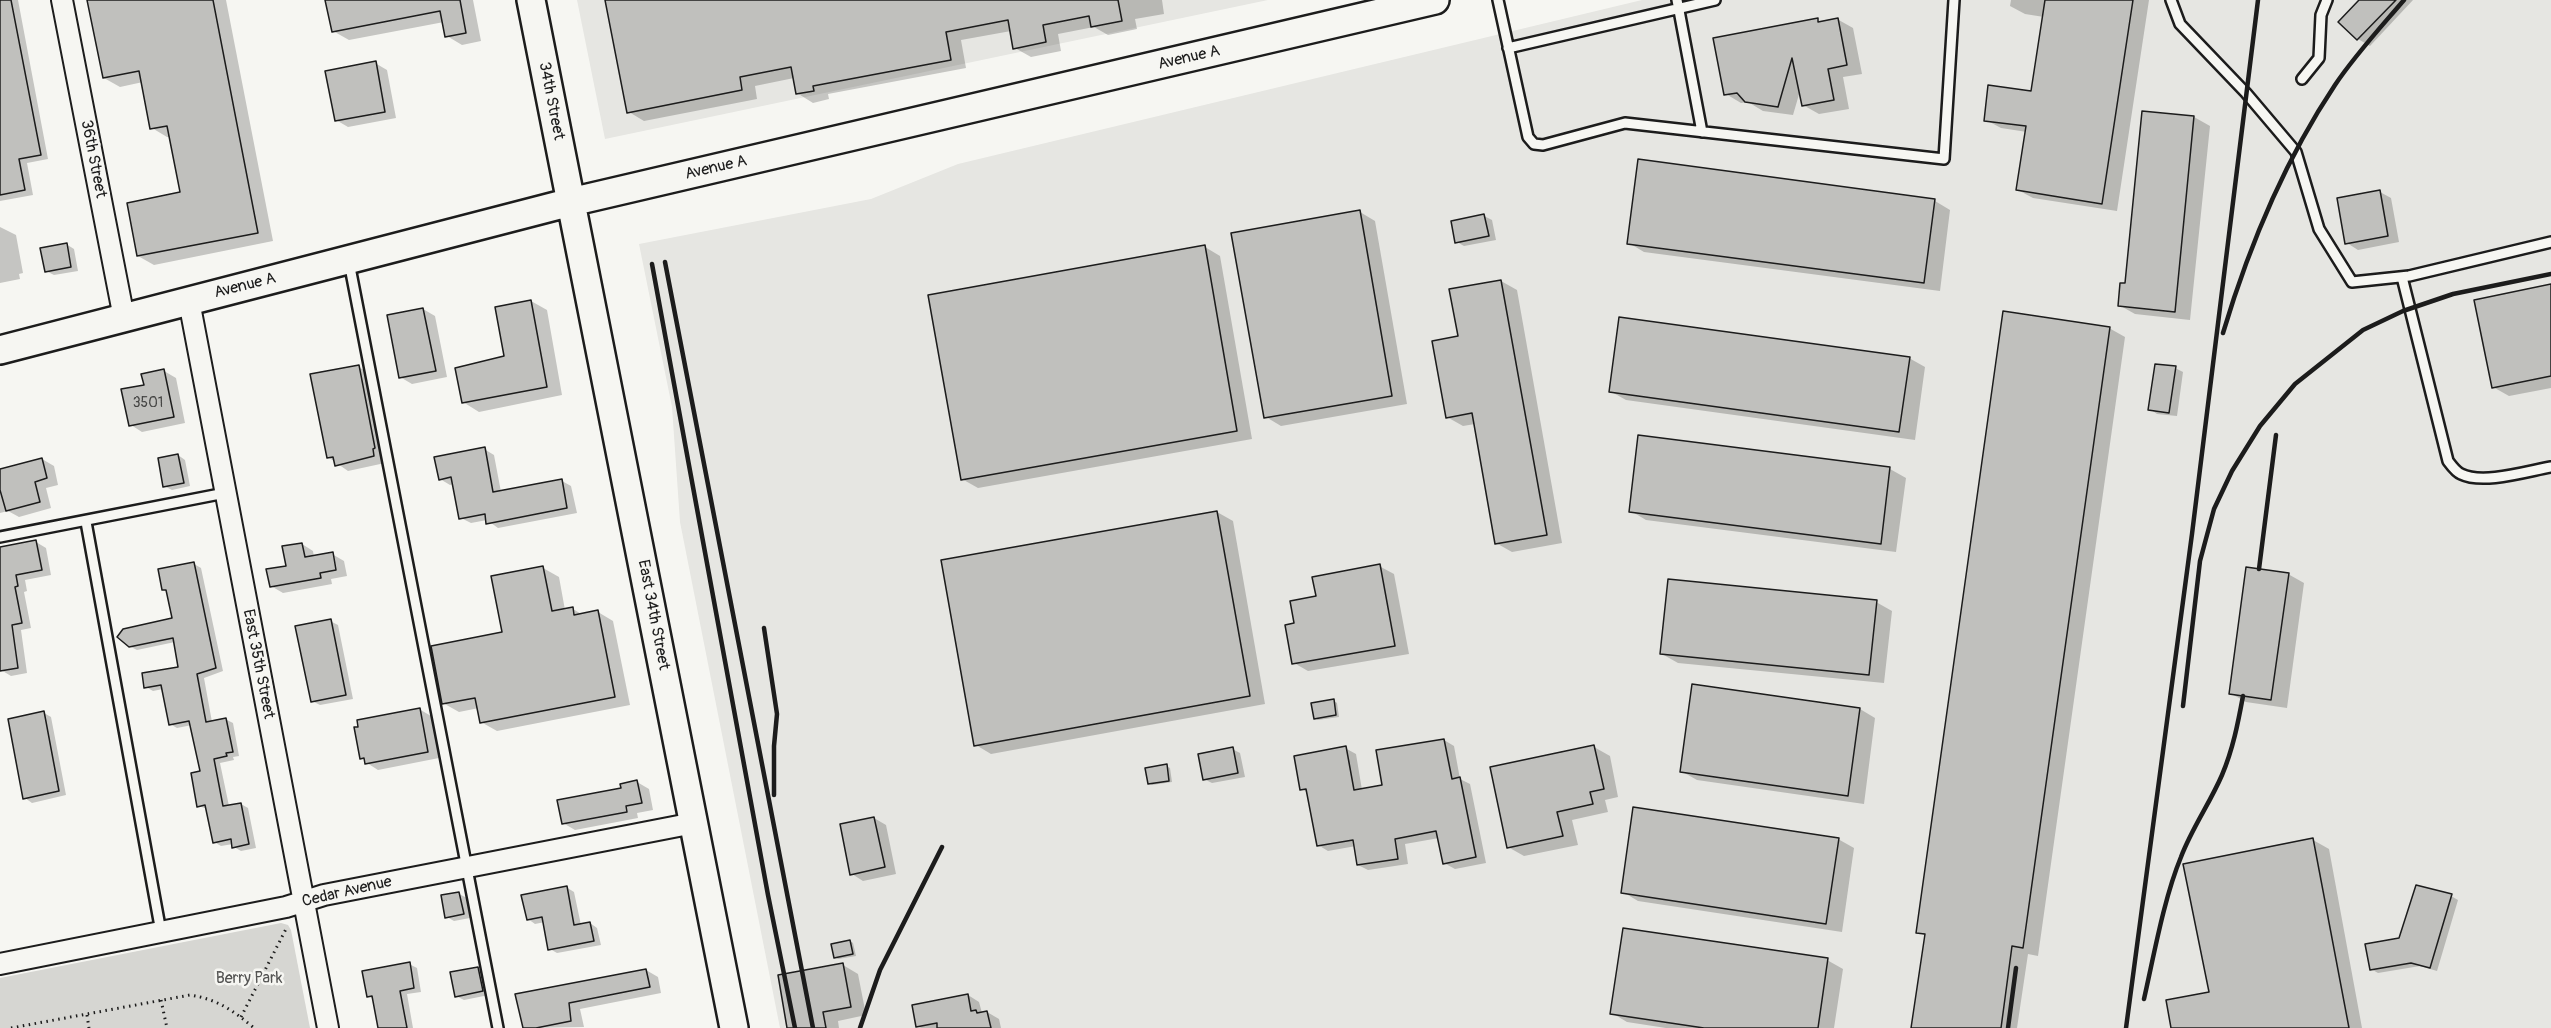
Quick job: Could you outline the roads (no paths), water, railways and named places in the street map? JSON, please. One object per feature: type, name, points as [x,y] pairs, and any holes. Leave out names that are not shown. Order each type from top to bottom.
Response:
[{"type":"main road","name":"34th Street","points":[[531,0],[571,202]]},
{"type":"main road","name":"Avenue A","points":[[0,350],[571,202],[1374,7],[1436,0]]},
{"type":"main road","name":"East 34th Street","points":[[571,202],[734,1028]]},
{"type":"street","name":"36th Street","points":[[62,0],[124,318]]},
{"type":"street","name":"East 35th Street","points":[[189,301],[328,1028]]},
{"type":"street","name":"Cedar Avenue","points":[[0,962],[161,932],[324,895],[694,823]]},
{"type":"lane","points":[[1498,0],[1528,137],[1534,144],[1544,145],[1625,123],[1944,159],[1954,0]]},
{"type":"lane","points":[[1508,48],[1678,4],[1715,0]]},
{"type":"lane","points":[[2171,0],[2180,24],[2246,93],[2296,152],[2319,229],[2352,282],[2402,276],[2551,242]]},
{"type":"lane","points":[[2301,80],[2319,58],[2321,15],[2327,0]]},
{"type":"lane","points":[[1678,4],[1702,132]]},
{"type":"lane","points":[[349,260],[498,1028]]},
{"type":"lane","points":[[2402,276],[2448,461],[2459,474],[2474,478],[2489,478],[2551,467]]},
{"type":"lane","points":[[0,537],[225,494]]},
{"type":"lane","points":[[86,522],[161,932]]},
{"type":"railway","points":[[2126,1028],[2192,534],[2258,0]]},
{"type":"railway","points":[[2223,333],[2244,268],[2270,204],[2300,143],[2343,74],[2404,0]]},
{"type":"railway","points":[[665,262],[813,1028]]},
{"type":"railway","points":[[652,264],[768,895],[795,1028]]},
{"type":"railway","points":[[2183,706],[2200,561],[2214,509],[2232,471],[2260,426],[2295,384],[2363,330],[2403,311],[2453,294],[2551,274]]},
{"type":"railway","points":[[2259,569],[2276,435]]},
{"type":"railway","points":[[764,628],[777,714],[774,746],[774,795]]},
{"type":"railway","points":[[2144,999],[2169,890],[2185,846],[2226,765],[2235,736],[2243,696]]},
{"type":"railway","points":[[860,1028],[880,970],[942,847]]},
{"type":"railway","points":[[2008,1028],[2016,968]]},
{"type":"park label","name":"Berry Park","points":[[249,979]]}]
